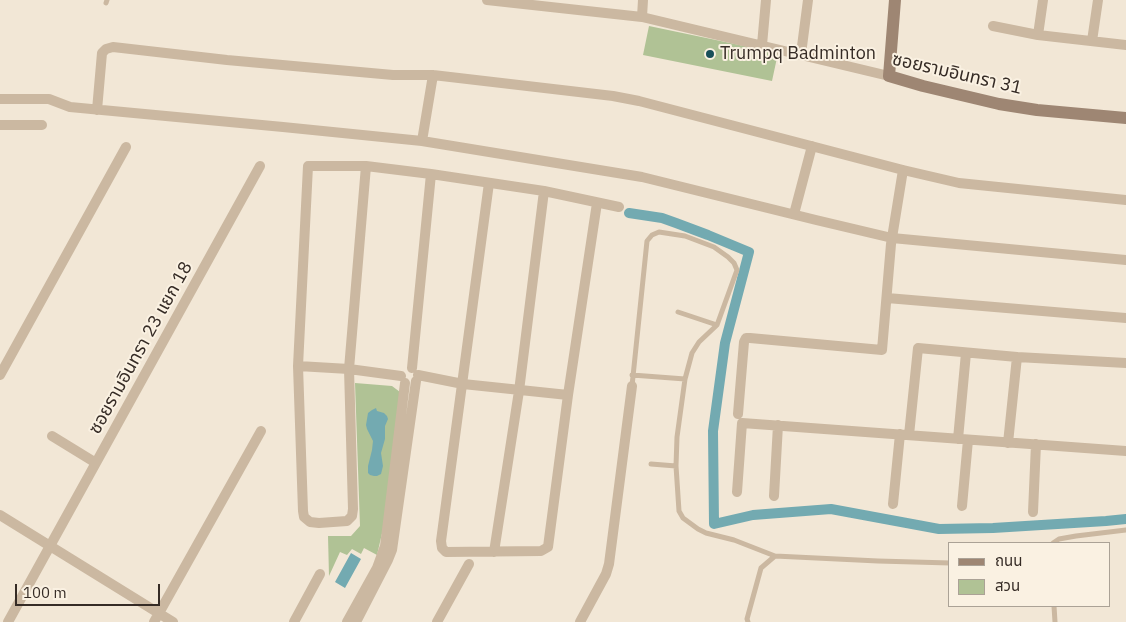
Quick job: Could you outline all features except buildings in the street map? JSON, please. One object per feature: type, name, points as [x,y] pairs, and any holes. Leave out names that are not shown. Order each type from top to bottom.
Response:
[{"type":"street","name":"ซอยรามอินทรา 31","points":[[488,0],[518,1],[642,17],[801,54],[999,104],[1037,110],[1126,118]]},
{"type":"street","points":[[642,17],[643,0]]},
{"type":"street","points":[[762,45],[766,0]]},
{"type":"street","points":[[801,54],[808,0]]},
{"type":"street","points":[[890,76],[895,0]]},
{"type":"street","points":[[1038,35],[1043,0]]},
{"type":"street","points":[[1092,42],[1098,0]]},
{"type":"street","points":[[993,26],[1038,35],[1126,45]]},
{"type":"street","points":[[97,110],[102,53],[106,49],[113,47],[217,59],[393,75],[433,74],[613,96],[639,101],[903,170],[960,183],[1126,200]]},
{"type":"street","points":[[422,141],[433,74]]},
{"type":"street","points":[[0,98],[49,99],[65,106],[97,110],[422,141],[642,177],[892,238],[1126,260]]},
{"type":"street","points":[[0,125],[42,125]]},
{"type":"street","points":[[794,214],[812,146]]},
{"type":"street","points":[[1,370],[126,147]]},
{"type":"street","name":"ซอยรามอินทรา 23 แยก 18","points":[[8,622],[260,166]]},
{"type":"street","points":[[366,166],[349,369],[352,516],[348,521],[310,522],[304,517],[298,366],[308,166],[366,166],[431,174],[544,191],[619,207]]},
{"type":"street","points":[[738,414],[744,342],[746,338],[882,350],[892,238],[903,170]]},
{"type":"street","points":[[356,622],[392,550],[415,375],[431,174]]},
{"type":"street","points":[[489,183],[441,541],[442,548],[446,552],[541,552],[548,547],[568,395],[597,203]]},
{"type":"street","points":[[494,552],[519,391],[544,191]]},
{"type":"street","points":[[887,298],[1126,318]]},
{"type":"street","points":[[893,504],[918,348],[1017,357],[1126,363]]},
{"type":"street","points":[[962,506],[966,353]]},
{"type":"street","points":[[1008,442],[1017,357]]},
{"type":"street","points":[[298,366],[349,369],[403,380],[412,384],[415,375]]},
{"type":"street","points":[[347,622],[377,568],[385,546],[403,370],[406,368],[415,375],[463,384],[568,395]]},
{"type":"street","points":[[580,622],[606,574],[609,564],[632,386]]},
{"type":"street","points":[[737,492],[742,423],[1126,451]]},
{"type":"street","points":[[774,496],[778,425]]},
{"type":"street","points":[[157,618],[261,431]]},
{"type":"street","points":[[52,436],[96,463]]},
{"type":"street","points":[[1033,512],[1036,444]]},
{"type":"street","points":[[0,515],[50,546],[157,618],[173,622]]},
{"type":"street","points":[[437,622],[469,564]]},
{"type":"street","points":[[294,622],[320,574]]},
{"type":"lane","points":[[632,386],[647,240],[659,232],[685,236],[714,247],[728,257],[737,270],[717,325],[699,342],[692,353],[685,379],[677,437],[676,466],[679,511],[682,518],[698,530],[734,540],[775,556],[948,563]]},
{"type":"lane","points":[[678,312],[717,325]]},
{"type":"lane","points":[[632,375],[685,379]]},
{"type":"lane","points":[[651,464],[676,466]]},
{"type":"lane","points":[[1054,542],[1059,539],[1076,536],[1126,530]]},
{"type":"lane","points":[[748,622],[747,619],[761,568],[775,556]]},
{"type":"lane","points":[[1054,607],[1055,622]]},
{"type":"green space","name":"Trumpq Badminton","points":[[649,26],[778,53],[772,81],[643,55]]},
{"type":"green space","points":[[355,383],[392,386],[400,392],[383,529],[377,555],[364,548],[361,554],[352,549],[347,555],[340,552],[329,576],[328,536],[351,536],[360,526]]},
{"type":"water","points":[[376,408],[377,411],[384,413],[388,419],[385,426],[385,439],[381,453],[383,466],[381,474],[374,476],[368,473],[373,441],[366,425],[368,413]]},
{"type":"water","points":[[351,553],[361,559],[345,588],[335,582]]},
{"type":"waterway","points":[[629,213],[662,218],[749,252],[725,343],[713,431],[714,524],[753,515],[831,509],[939,529],[993,528],[1126,519]]},
{"type":"place","name":"Trumpq Badminton","points":[[710,54]]}]
